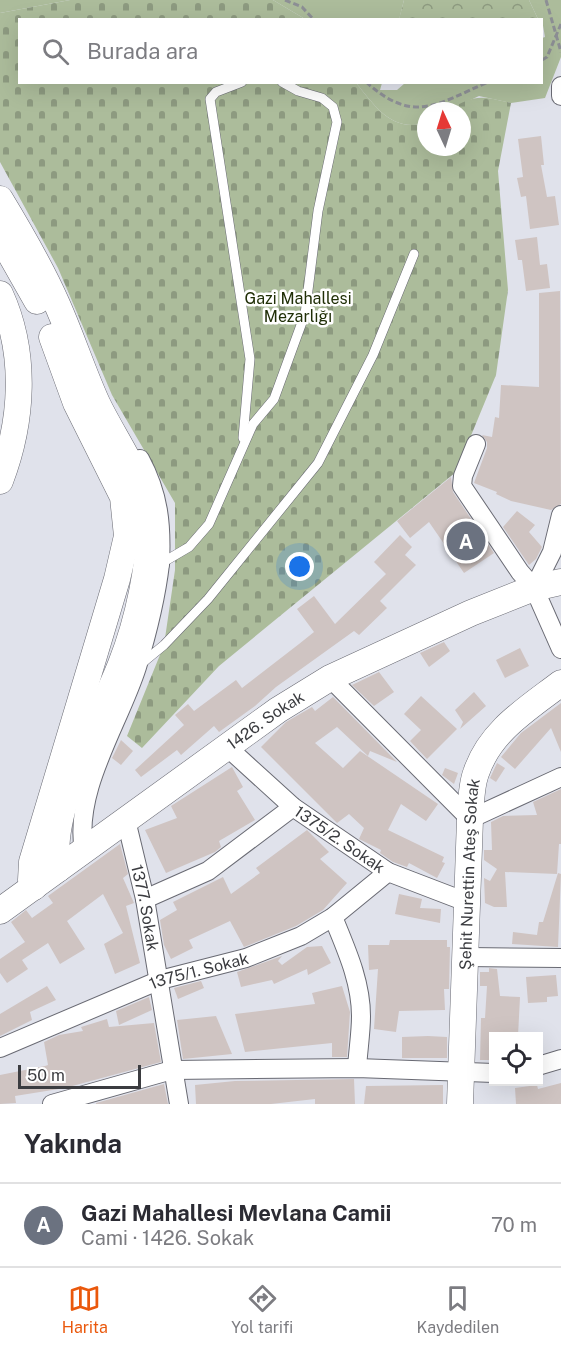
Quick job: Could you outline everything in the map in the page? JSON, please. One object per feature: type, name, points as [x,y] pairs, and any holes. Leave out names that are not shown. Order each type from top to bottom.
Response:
[{"type":"street","points":[[561,86],[561,96]]},
{"type":"street","points":[[0,199],[56,302],[97,404],[142,490],[148,519],[152,568],[136,668],[97,765],[82,816],[81,834],[84,851]]},
{"type":"street","points":[[0,236],[34,295],[76,403],[123,497],[127,536],[117,579],[32,862],[31,880],[34,887]]},
{"type":"street","points":[[0,294],[11,318],[17,362],[19,411],[13,442],[0,481]]},
{"type":"street","points":[[476,444],[463,476],[462,486],[520,572],[534,588],[561,649]]},
{"type":"street","points":[[534,588],[552,552],[561,516]]},
{"type":"street","points":[[117,579],[152,568]]},
{"type":"street","points":[[58,869],[56,841],[60,820],[87,742],[129,643],[152,568]]},
{"type":"street","name":"1426. Sokak","points":[[0,911],[227,747],[330,678],[471,613],[534,588],[561,582]]},
{"type":"street","points":[[330,678],[470,819],[561,777]]},
{"type":"street","name":"Şehit Nurettin Ateş Sokak","points":[[460,1104],[459,1073],[469,903],[470,819],[475,774],[491,740],[514,718],[561,683]]},
{"type":"street","name":"1375/2. Sokak","points":[[227,747],[294,807],[388,872],[469,903]]},
{"type":"street","points":[[145,899],[208,871],[294,807]]},
{"type":"street","name":"1377. Sokak","points":[[126,820],[145,899],[179,1104]]},
{"type":"street","name":"1375/1. Sokak","points":[[0,1048],[160,980],[246,958],[301,936],[333,917],[388,872]]},
{"type":"street","points":[[333,917],[351,961],[358,988],[361,1016],[357,1068]]},
{"type":"street","points":[[466,957],[561,958]]},
{"type":"street","points":[[543,1064],[561,1059]]},
{"type":"street","points":[[52,1104],[172,1070],[357,1068],[489,1073]]},
{"type":"lane","points":[[237,84],[216,92],[210,99],[250,359],[240,452]]},
{"type":"lane","points":[[152,568],[189,547],[209,524],[253,424],[274,399],[305,314],[318,212],[337,122],[333,107],[322,98],[298,91],[286,84]]},
{"type":"lane","points":[[136,668],[164,645],[208,599],[318,463],[373,355],[414,254]]},
{"type":"path","points":[[285,0],[302,8],[312,18]]},
{"type":"path","points":[[546,0],[561,52]]},
{"type":"path","points":[[543,59],[547,57],[556,40],[561,24]]},
{"type":"path","points":[[368,84],[386,100],[406,107],[423,109],[483,84]]},
{"type":"green space","points":[[0,0],[70,0],[0,13]]},
{"type":"green space","name":"Gazi Mahallesi Mezarlığı","points":[[70,0],[273,0],[303,18],[18,18],[18,84],[357,84],[385,115],[403,124],[417,124],[417,156],[471,156],[471,102],[464,102],[484,98],[511,103],[498,171],[508,290],[496,375],[456,472],[219,666],[142,748],[127,736],[164,645],[175,570],[175,503],[112,395],[58,268],[0,162],[0,13]]},
{"type":"green space","points":[[273,0],[404,0],[400,18],[303,18]]},
{"type":"green space","points":[[404,0],[529,0],[538,18],[399,18]]},
{"type":"green space","points":[[529,0],[561,0],[561,57],[545,98],[511,103],[479,96],[466,102],[417,102],[417,124],[414,125],[394,121],[385,115],[357,84],[382,84],[380,90],[397,90],[404,84],[543,84],[543,38],[545,37],[543,18],[538,18]]},
{"type":"building","points":[[541,136],[544,165],[541,165],[547,197],[555,196],[559,225],[530,229],[526,196],[521,197],[517,178],[523,177],[518,139]]},
{"type":"building","points":[[537,237],[540,265],[547,264],[550,288],[526,291],[522,260],[518,260],[515,240]]},
{"type":"building","points":[[560,291],[561,504],[551,510],[511,501],[496,494],[497,492],[474,483],[487,448],[487,442],[482,435],[492,437],[495,417],[499,418],[501,385],[539,387],[539,293]]},
{"type":"building","points":[[451,477],[453,492],[494,553],[464,573],[429,522],[410,538],[397,521]]},
{"type":"building","points":[[517,511],[535,525],[529,532],[542,547],[536,559],[529,565],[503,527]]},
{"type":"building","points":[[400,535],[412,547],[405,555],[416,565],[380,601],[387,608],[359,635],[354,631],[276,687],[255,706],[219,732],[214,726],[181,755],[177,750],[141,777],[135,770],[184,725],[175,715],[188,704],[194,711],[236,680],[242,688],[314,632],[297,609],[314,596],[335,624],[386,574],[374,562]]},
{"type":"building","points":[[444,642],[450,651],[429,667],[420,653]]},
{"type":"building","points":[[520,648],[529,666],[505,678],[496,660]]},
{"type":"building","points":[[379,672],[394,692],[374,706],[352,685]]},
{"type":"building","points":[[474,692],[486,706],[460,729],[463,722],[455,710]]},
{"type":"building","points":[[421,696],[457,729],[427,759],[410,741],[421,730],[404,714]]},
{"type":"building","points":[[333,697],[397,762],[370,751],[368,756],[337,727],[315,743],[343,768],[360,751],[438,804],[426,821],[401,804],[388,830],[444,857],[442,862],[445,863],[437,878],[409,863],[407,867],[393,862],[380,853],[381,850],[359,839],[364,828],[349,814],[337,823],[261,747],[286,722],[312,707],[315,711]]},
{"type":"building","points":[[561,703],[561,752],[551,728],[515,769],[501,757],[521,733]]},
{"type":"building","points":[[121,740],[133,751],[121,765],[112,758]]},
{"type":"building","points":[[497,763],[505,768],[496,782],[490,778]]},
{"type":"building","points":[[232,767],[243,787],[237,791],[255,820],[219,841],[221,847],[215,852],[166,873],[145,830],[177,818],[171,806]]},
{"type":"building","points":[[445,768],[458,773],[454,784],[442,775]]},
{"type":"building","points":[[561,789],[561,844],[559,844],[557,874],[505,872],[507,907],[494,907],[485,903],[484,878],[490,881],[497,869],[484,860],[484,850],[492,850],[491,822],[503,816],[537,815],[533,802]]},
{"type":"building","points":[[307,830],[329,852],[320,859],[347,883],[323,910],[296,926],[244,947],[230,921],[189,940],[193,948],[171,959],[164,945],[160,920],[177,910],[173,902],[223,877],[231,894],[260,873],[256,868]]},
{"type":"building","points":[[120,844],[128,874],[123,878],[134,903],[126,906],[140,963],[115,974],[104,944],[123,933],[103,894],[67,921],[85,949],[60,964],[48,943],[22,960],[28,969],[7,983],[0,973],[0,959],[25,942],[11,922],[26,910],[32,918],[53,903],[48,896]]},
{"type":"building","points":[[558,873],[561,874],[558,947],[512,944],[513,932],[537,935],[539,922],[543,922]]},
{"type":"building","points":[[399,894],[422,899],[420,908],[441,909],[440,923],[395,914]]},
{"type":"building","points":[[390,940],[447,940],[447,947],[450,947],[449,989],[444,989],[445,1010],[399,1011],[396,1032],[374,1029],[378,969],[369,970],[368,945],[389,945]]},
{"type":"building","points":[[322,946],[331,963],[308,975],[307,969],[274,984],[272,980],[241,987],[237,972],[282,956],[278,961],[282,965],[307,947]]},
{"type":"building","points":[[489,968],[497,969],[500,996],[520,997],[518,1032],[489,1032],[489,1060],[480,1060],[481,1018],[485,1018],[487,986],[480,986],[480,972],[489,972]]},
{"type":"building","points":[[556,975],[558,996],[547,997],[547,1002],[528,1003],[526,977]]},
{"type":"building","points":[[201,981],[204,988],[178,999],[174,988]]},
{"type":"building","points":[[47,986],[56,1000],[30,1012],[32,1020],[0,1036],[0,1014]]},
{"type":"building","points":[[342,986],[350,1012],[347,1057],[332,1057],[332,1043],[245,1052],[235,1014],[315,1004],[312,993]]},
{"type":"building","points":[[149,997],[152,1010],[119,1025],[116,1011]]},
{"type":"building","points":[[216,1016],[232,1054],[183,1059],[177,1020]]},
{"type":"building","points":[[107,1019],[109,1027],[154,1023],[161,1062],[65,1088],[15,1096],[16,1103],[0,1104],[0,1075],[48,1065],[44,1042],[59,1035],[83,1031],[81,1027]]},
{"type":"building","points":[[402,1037],[447,1037],[447,1058],[402,1058]]},
{"type":"building","points":[[354,1079],[355,1104],[315,1104],[315,1099],[271,1104],[196,1104],[195,1085],[235,1081]]},
{"type":"building","points":[[561,1083],[561,1104],[516,1104],[515,1088],[537,1086],[538,1089]]},
{"type":"building","points":[[164,1084],[168,1104],[96,1104],[96,1103]]},
{"type":"building","points":[[443,1085],[443,1104],[364,1104],[366,1086]]},
{"type":"place","name":"Gazi Mahallesi Mevlana Camii","points":[[466,541]]}]
